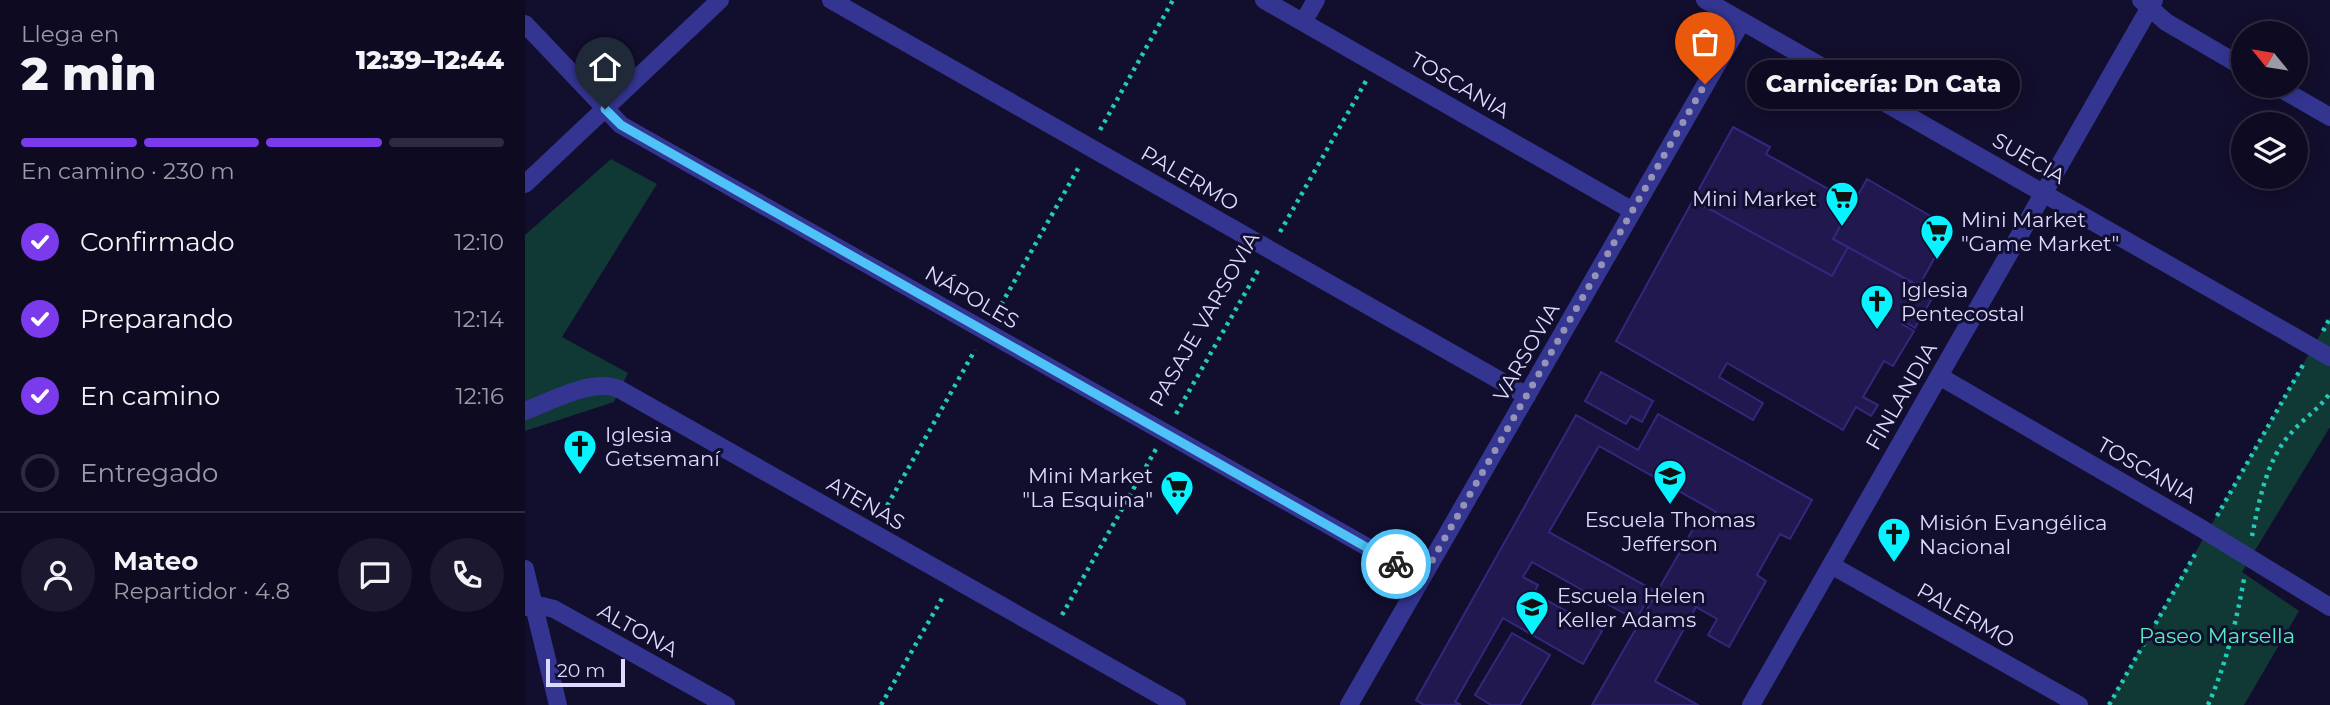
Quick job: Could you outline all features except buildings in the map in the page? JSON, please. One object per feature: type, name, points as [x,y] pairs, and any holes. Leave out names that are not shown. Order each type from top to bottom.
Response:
[{"type":"street","points":[[525,184],[720,0]]},
{"type":"street","name":"PALERMO","points":[[831,0],[1527,396]]},
{"type":"street","name":"TOSCANIA","points":[[1264,0],[1633,211]]},
{"type":"street","points":[[1303,22],[1316,0]]},
{"type":"street","name":"SUECIA","points":[[1705,0],[2330,357]]},
{"type":"street","points":[[2148,3],[2166,22],[2231,60]]},
{"type":"street","name":"FINLANDIA","points":[[1751,705],[2148,3]]},
{"type":"street","name":"VARSOVIA","points":[[1349,705],[1742,21]]},
{"type":"street","name":"NÁPOLES","points":[[525,24],[621,125],[1422,578]]},
{"type":"street","points":[[2297,98],[2330,117]]},
{"type":"street","name":"TOSCANIA","points":[[1939,376],[2199,527],[2330,607]]},
{"type":"street","name":"ATENAS","points":[[525,411],[590,387],[612,387],[1177,705]]},
{"type":"street","name":"PALERMO","points":[[1831,565],[2078,705]]},
{"type":"street","points":[[525,569],[529,607],[558,705]]},
{"type":"street","name":"ALTONA","points":[[529,607],[542,606],[565,615],[726,705]]},
{"type":"path","points":[[872,533],[1173,0]]},
{"type":"path","name":"PASAJE VARSOVIA","points":[[1051,634],[1376,64]]},
{"type":"path","points":[[881,705],[953,579]]},
{"type":"green space","points":[[611,159],[657,184],[562,337],[628,373],[614,402],[525,431],[525,235]]},
{"type":"green space","name":"Paseo Marsella","points":[[2330,317],[2330,427],[2242,572],[2299,611],[2244,705],[2108,705]]},
{"type":"way so far","points":[[1396,564],[1422,578],[1705,84]]},
{"type":"place","name":"Carnicería: Dn Cata","points":[[1705,84]]},
{"type":"place","name":"Mini Market","points":[[1842,228]]},
{"type":"place","name":"Mini Market \"Game Market\"","points":[[1937,261]]},
{"type":"place","name":"Iglesia Pentecostal","points":[[1877,331]]},
{"type":"place","name":"Iglesia Getsemaní","points":[[580,476]]},
{"type":"place","name":"Escuela Thomas Jefferson","points":[[1670,506]]},
{"type":"place","name":"Mini Market \"La Esquina\"","points":[[1177,517]]},
{"type":"place","name":"Misión Evangélica Nacional","points":[[1894,564]]},
{"type":"place","name":"Escuela Helen Keller Adams","points":[[1532,637]]},
{"type":"route","points":[[605,109],[621,125],[1396,564]]}]
